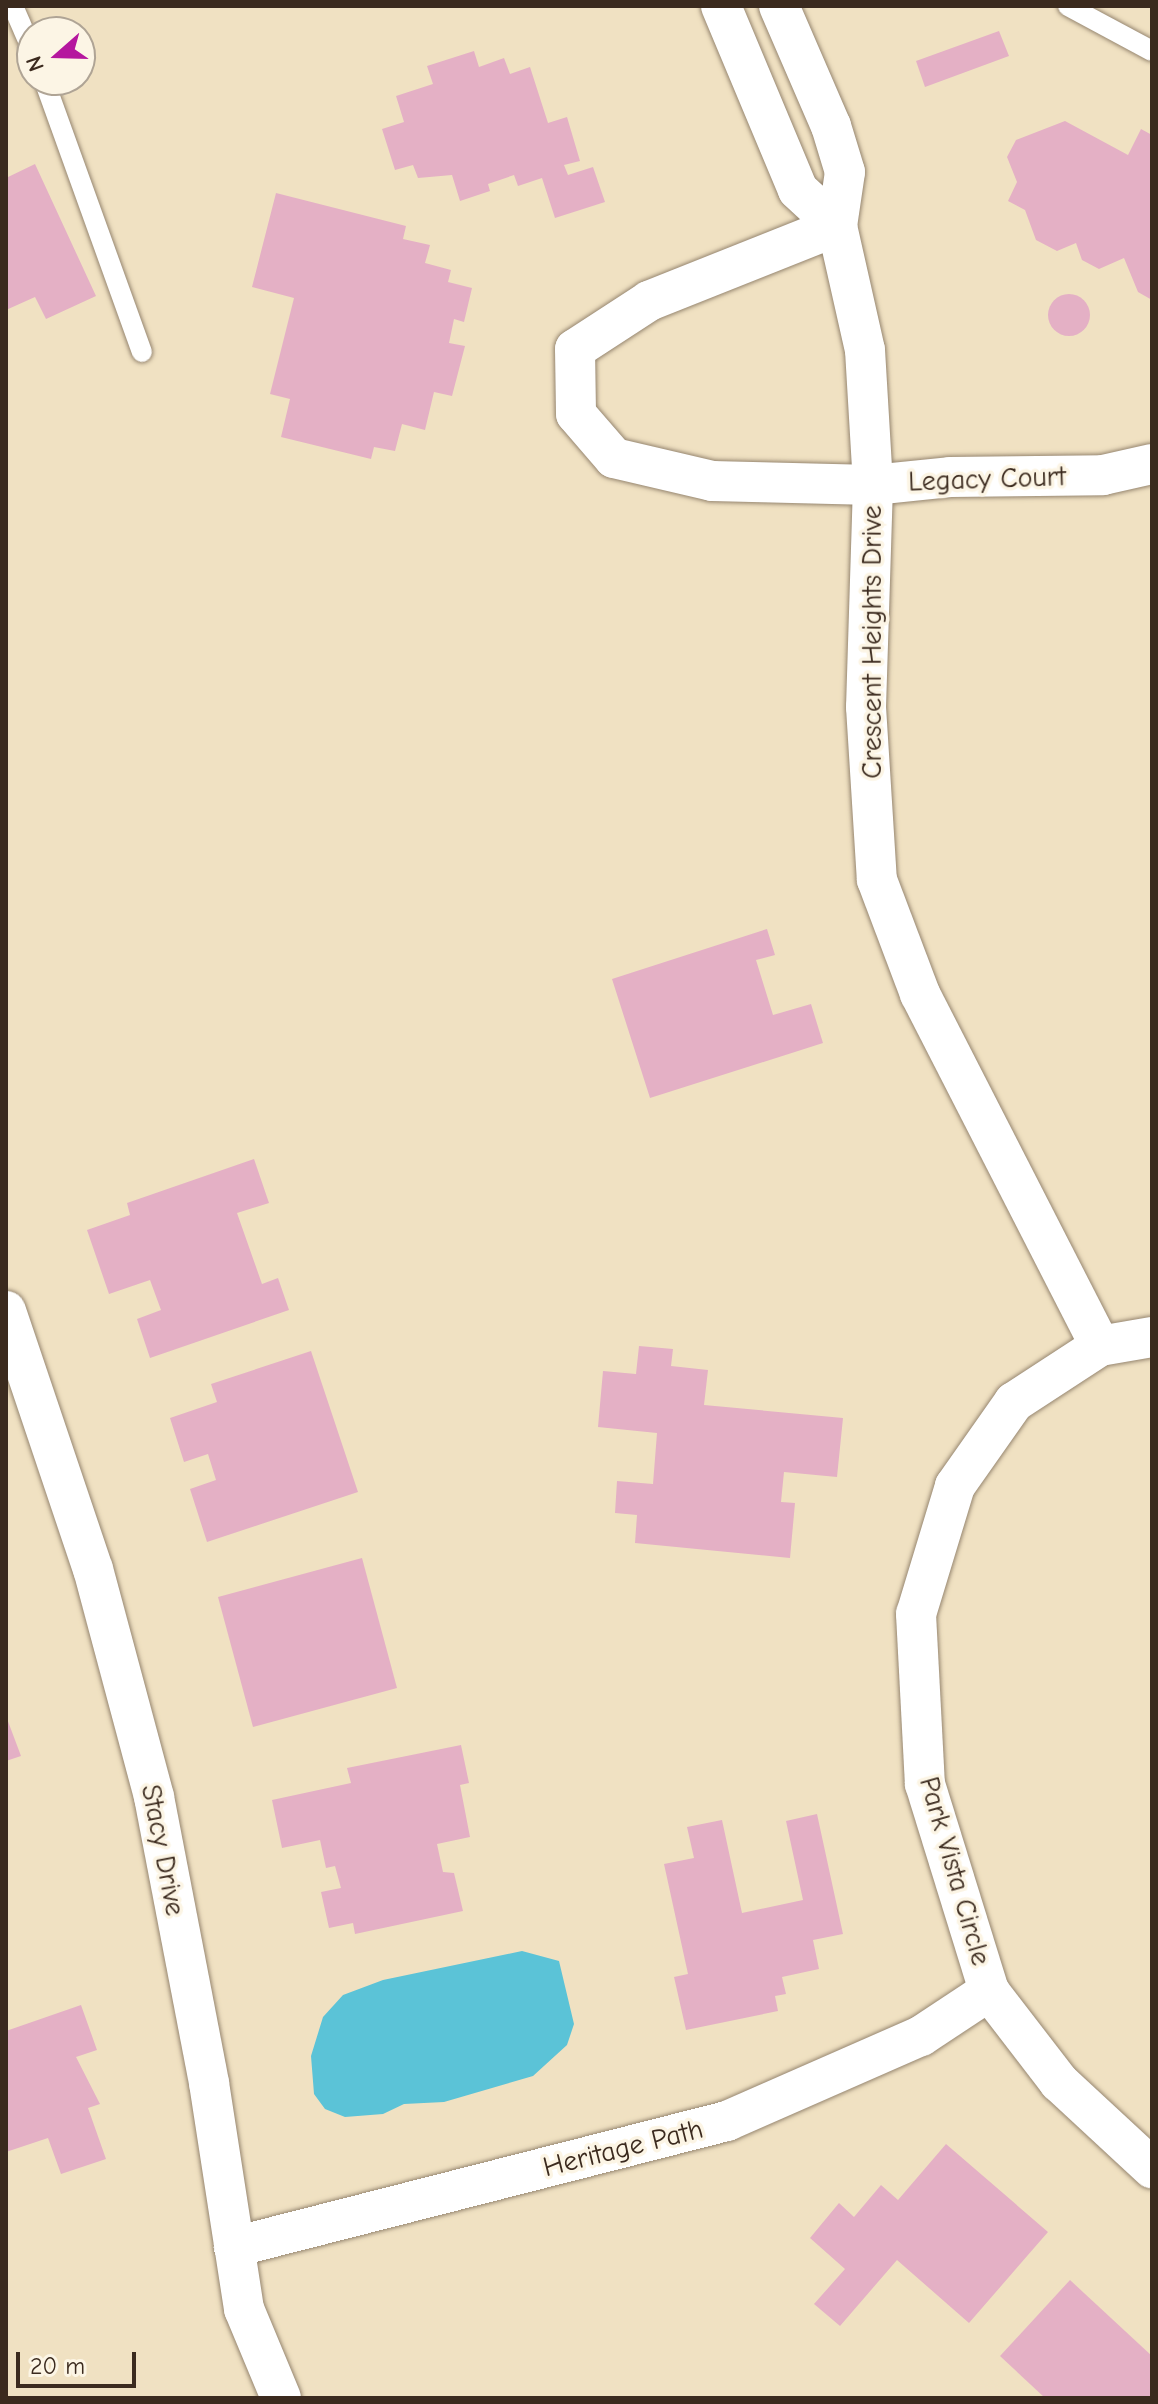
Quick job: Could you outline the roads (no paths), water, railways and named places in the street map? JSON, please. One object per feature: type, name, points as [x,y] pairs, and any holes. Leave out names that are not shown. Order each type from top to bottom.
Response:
[{"type":"street","points":[[721,6],[798,190],[837,226]]},
{"type":"street","points":[[779,6],[845,172],[837,226]]},
{"type":"street","points":[[755,90],[779,103],[796,98],[807,85],[805,67]]},
{"type":"street","name":"Crescent Heights Drive","points":[[837,226],[865,350],[873,485],[866,707],[877,880],[920,994],[1100,1346]]},
{"type":"street","name":"Legacy Court","points":[[837,226],[649,301],[575,349],[576,414],[614,458],[712,481],[873,485],[950,477],[1103,475],[1152,464]]},
{"type":"street","name":"Stacy Drive","points":[[6,1311],[93,1569],[154,1797],[244,2309],[281,2398]]},
{"type":"street","name":"Park Vista Circle","points":[[1152,1337],[1100,1346],[1014,1402],[955,1486],[916,1614],[925,1784],[989,1991],[1059,2082],[1152,2168]]},
{"type":"street","name":"Heritage Path","points":[[234,2247],[727,2121],[921,2036],[989,1991]]},
{"type":"lane","points":[[1068,6],[1152,51]]},
{"type":"lane","points":[[50,96],[142,352]]},
{"type":"water","points":[[522,1951],[559,1961],[574,2024],[567,2045],[533,2076],[444,2102],[404,2104],[383,2114],[345,2117],[325,2109],[314,2094],[311,2056],[323,2017],[343,1995],[383,1980]]}]
